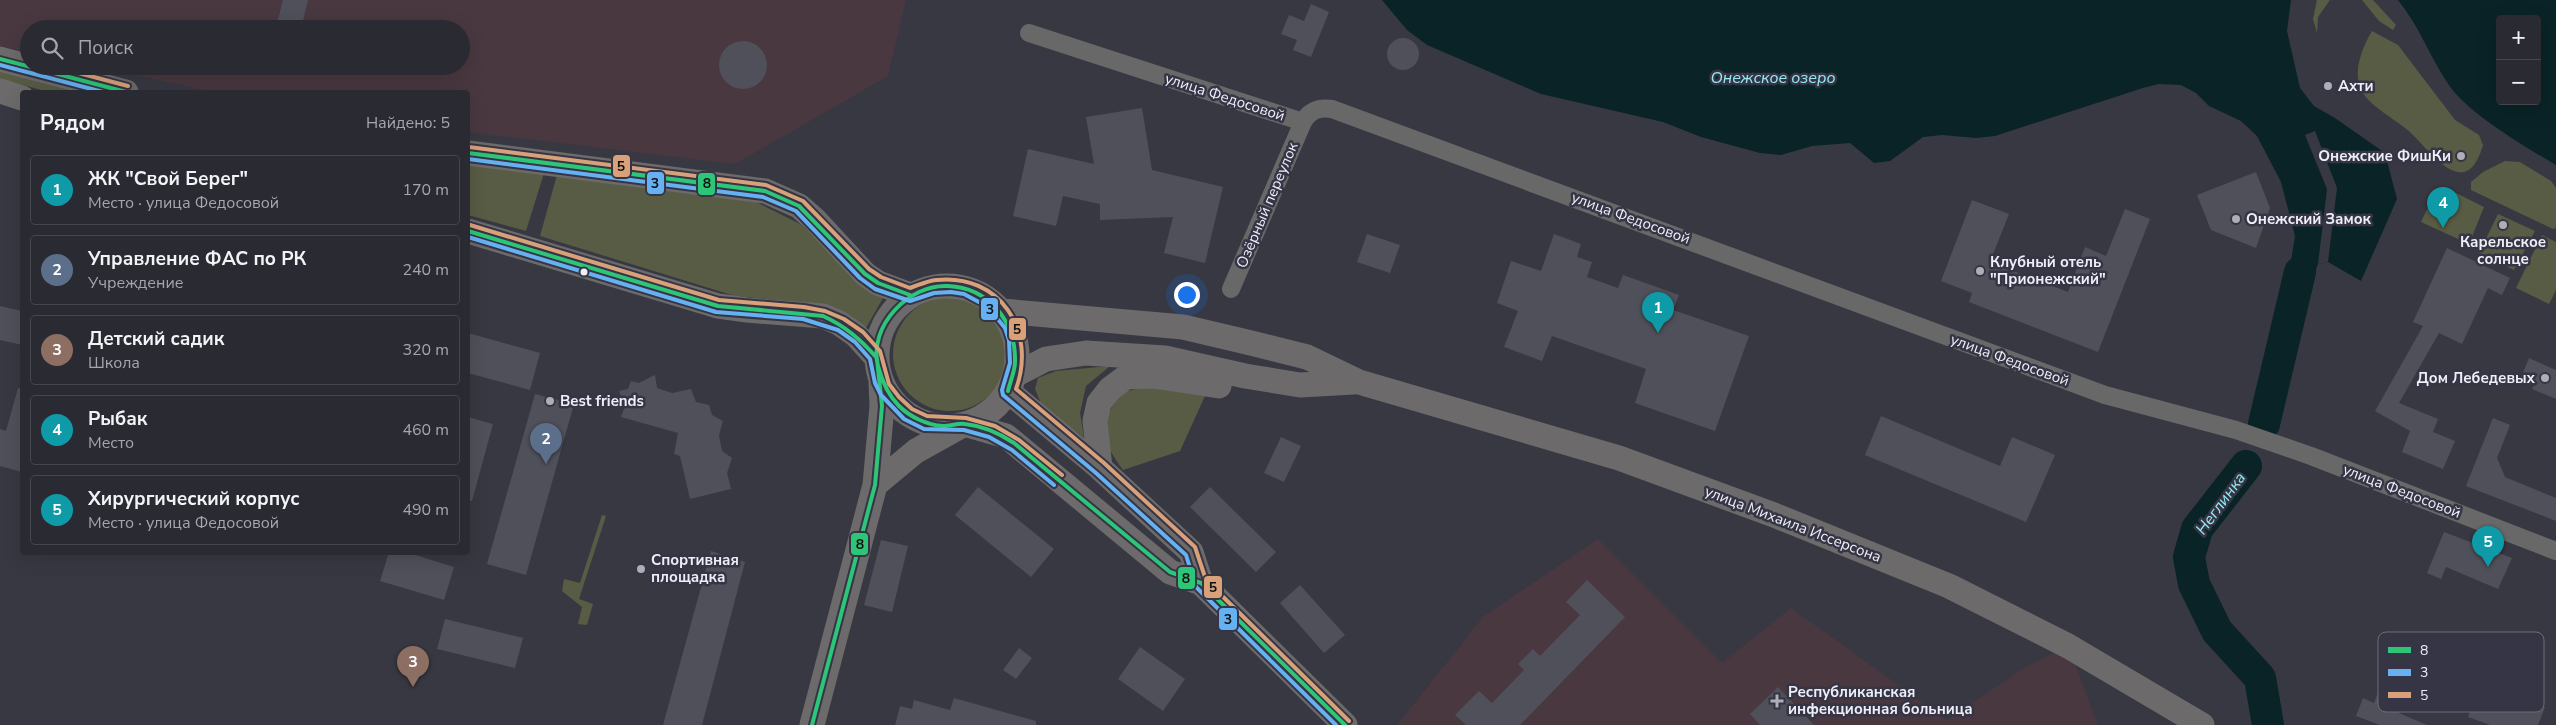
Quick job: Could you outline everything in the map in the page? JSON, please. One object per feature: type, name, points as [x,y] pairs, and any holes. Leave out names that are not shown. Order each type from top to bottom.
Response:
[{"type":"main road","points":[[0,59],[20,65]]},
{"type":"main road","points":[[50,75],[94,89]]},
{"type":"main road","points":[[0,91],[20,97]]},
{"type":"main road","points":[[470,153],[765,191],[799,206],[815,220],[865,274],[878,283],[910,296]]},
{"type":"main road","points":[[470,232],[718,306],[823,316],[839,323],[856,335],[876,357]]},
{"type":"main road","points":[[812,725],[875,485],[882,406],[881,382],[876,357],[880,333],[892,312],[910,296],[935,286],[962,287],[990,300],[1002,311],[1014,338],[1017,353],[1011,383],[997,406],[982,417],[964,424],[916,451],[875,485]]},
{"type":"main road","name":"улица Михаила Иссерсона","points":[[1002,311],[1183,327],[1307,357],[1359,382],[1619,458],[1774,514],[1950,586],[2068,646],[2202,725]]},
{"type":"main road","name":"улица Михаила Иссерсона","points":[[1011,383],[1046,359],[1086,353],[1165,358],[1245,376],[1300,385],[1359,382]]},
{"type":"main road","points":[[1100,468],[1095,421],[1100,403],[1110,389],[1126,376],[1153,376],[1244,389],[1300,385]]},
{"type":"main road","points":[[881,382],[895,403],[915,419],[939,426],[964,424],[1006,436],[1170,572],[1201,583],[1345,725]]},
{"type":"main road","points":[[1011,383],[1191,552],[1201,583]]},
{"type":"street","name":"улица Федосовой","points":[[1029,33],[1303,122],[1307,114],[1323,107],[1344,111],[2105,395],[2236,430],[2556,551]]},
{"type":"street","name":"Озёрный переулок","points":[[1231,288],[1303,122]]},
{"type":"shaded area","points":[[0,0],[906,0],[888,76],[735,164],[470,132],[470,90],[205,90],[136,75],[470,75],[470,20],[20,20],[20,50],[0,46]]},
{"type":"shaded area","points":[[2317,0],[2330,0],[2318,17],[2317,33],[2313,19]]},
{"type":"shaded area","points":[[2362,0],[2373,0],[2396,25],[2393,30],[2379,21]]},
{"type":"shaded area","points":[[2372,31],[2398,45],[2455,120],[2479,135],[2483,145],[2476,162],[2467,171],[2458,172],[2448,168],[2410,132],[2378,109],[2363,93],[2358,78],[2359,61]]},
{"type":"shaded area","points":[[0,70],[73,90],[41,90],[0,79]]},
{"type":"shaded area","points":[[2505,161],[2520,162],[2551,181],[2556,188],[2556,228],[2553,229],[2471,190],[2471,182],[2483,172]]},
{"type":"shaded area","points":[[470,163],[544,173],[526,231],[470,216]]},
{"type":"shaded area","points":[[557,175],[756,202],[800,224],[817,238],[848,274],[884,296],[866,328],[820,304],[735,296],[540,236]]},
{"type":"shaded area","points":[[2437,189],[2456,193],[2484,207],[2469,244],[2421,222]]},
{"type":"shaded area","points":[[2498,214],[2535,231],[2514,270],[2479,253]]},
{"type":"shaded area","points":[[2542,235],[2556,242],[2556,290],[2549,304],[2516,288]]},
{"type":"shaded area","points":[[950,297],[972,301],[990,314],[1003,332],[1007,354],[1003,376],[990,394],[972,407],[950,411],[928,407],[910,394],[897,376],[893,354],[897,332],[910,314],[928,301]]},
{"type":"shaded area","points":[[1110,366],[1086,386],[1080,413],[1084,438],[1042,406],[1035,389],[1038,378],[1056,371]]},
{"type":"shaded area","points":[[1146,387],[1205,396],[1180,451],[1123,470],[1109,448],[1104,431],[1105,422],[1123,392]]},
{"type":"shaded area","points":[[602,515],[606,516],[579,599],[593,604],[587,625],[578,624],[582,607],[562,591],[564,579],[580,583]]},
{"type":"shaded area","points":[[1598,539],[1722,663],[1791,608],[1947,720],[2024,668],[2068,646],[2098,725],[1397,725],[1483,617]]},
{"type":"water","name":"Онежское озеро","points":[[1382,0],[2291,0],[2287,31],[2300,88],[2314,106],[2335,118],[2385,153],[2397,199],[2361,281],[2328,262],[2318,264],[2303,299],[2299,306],[2290,314],[2283,311],[2295,236],[2281,182],[2257,136],[2241,121],[2209,106],[2196,93],[2181,85],[2159,84],[2143,88],[1995,136],[1976,138],[1942,135],[1923,137],[1890,161],[1874,163],[1850,143],[1812,146],[1781,155],[1760,153],[1701,137],[1663,122],[1541,94],[1427,45],[1407,30]]},
{"type":"water","points":[[2398,0],[2556,0],[2556,165],[2485,120],[2460,98],[2437,66],[2419,32]]},
{"type":"pier","points":[[2315,131],[2337,188],[2328,262],[2318,264],[2327,189],[2305,135]]},
{"type":"building","points":[[283,0],[308,0],[303,20],[278,20]]},
{"type":"building","points":[[1311,4],[1329,12],[1311,57],[1293,50],[1297,40],[1281,34],[1289,15],[1304,21]]},
{"type":"building","points":[[1403,38],[1409,39],[1414,43],[1418,48],[1418,60],[1414,65],[1409,69],[1403,70],[1397,69],[1392,65],[1388,60],[1387,54],[1388,48],[1392,43],[1397,39]]},
{"type":"building","points":[[743,41],[752,43],[760,48],[765,56],[767,65],[765,74],[760,82],[752,87],[743,89],[734,87],[726,82],[721,74],[719,65],[721,56],[726,48],[734,43]]},
{"type":"building","points":[[1142,108],[1152,170],[1223,187],[1205,263],[1164,253],[1173,217],[1100,220],[1100,204],[1063,196],[1056,226],[1013,216],[1028,149],[1094,164],[1086,117]]},
{"type":"building","name":"Онежский Замок","points":[[2256,172],[2270,208],[2256,248],[2211,230],[2197,195]]},
{"type":"building","name":"Клубный отель \"Прионежский\"","points":[[1972,200],[2009,214],[1990,262],[2068,292],[2085,247],[2106,256],[2125,209],[2150,219],[2098,352],[1969,302],[1972,293],[1941,281]]},
{"type":"building","points":[[1367,234],[1400,245],[1390,273],[1357,262]]},
{"type":"building","points":[[1554,234],[1581,244],[1577,257],[1592,262],[1587,277],[1618,288],[1623,275],[1679,295],[1673,310],[1749,336],[1715,431],[1635,403],[1646,369],[1552,336],[1542,361],[1504,347],[1518,311],[1497,303],[1511,261],[1541,271]]},
{"type":"building","points":[[2447,248],[2510,278],[2502,295],[2488,288],[2462,344],[2439,333],[2399,403],[2438,419],[2433,432],[2455,441],[2443,469],[2402,452],[2410,431],[2375,411],[2423,326],[2413,322]]},
{"type":"building","points":[[0,306],[20,311],[20,345],[0,340]]},
{"type":"building","points":[[470,334],[540,353],[530,390],[470,374]]},
{"type":"building","points":[[2529,358],[2556,370],[2556,399],[2532,389],[2536,381],[2522,375]]},
{"type":"building","points":[[655,375],[657,388],[672,393],[691,389],[696,402],[709,405],[712,415],[723,421],[719,435],[722,451],[732,458],[727,473],[731,489],[690,499],[680,456],[674,454],[678,433],[621,417],[625,406],[619,391],[628,389],[631,381],[639,383]]},
{"type":"building","points":[[18,388],[20,388],[20,471],[0,466],[0,429],[6,431]]},
{"type":"building","points":[[535,394],[574,404],[526,575],[487,564]]},
{"type":"building","points":[[1881,416],[2000,466],[2012,437],[2055,455],[2026,522],[1865,455]]},
{"type":"building","points":[[470,418],[493,424],[472,501],[470,500]]},
{"type":"building","points":[[2493,418],[2510,425],[2497,458],[2505,477],[2556,498],[2556,521],[2466,486]]},
{"type":"building","points":[[1281,437],[1301,446],[1284,482],[1264,473]]},
{"type":"building","points":[[978,487],[1054,549],[1031,577],[955,515]]},
{"type":"building","points":[[1210,487],[1276,552],[1256,572],[1190,507]]},
{"type":"building","points":[[2444,532],[2512,558],[2498,589],[2446,567],[2441,579],[2427,573]]},
{"type":"building","points":[[881,540],[908,546],[892,612],[864,605]]},
{"type":"building","points":[[711,551],[745,562],[702,725],[663,725]]},
{"type":"building","points":[[388,555],[416,555],[454,567],[444,600],[380,581]]},
{"type":"building","points":[[1587,580],[1625,617],[1520,725],[1466,725],[1455,715],[1479,691],[1492,703],[1524,670],[1518,664],[1533,649],[1540,656],[1580,615],[1566,602]]},
{"type":"building","points":[[1300,585],[1345,635],[1324,653],[1280,603]]},
{"type":"building","points":[[445,619],[523,638],[515,668],[437,649]]},
{"type":"building","points":[[1140,647],[1185,679],[1163,711],[1118,679]]},
{"type":"building","points":[[1019,648],[1032,658],[1016,679],[1003,670]]},
{"type":"building","name":"Республиканская инфекционная больница","points":[[1778,687],[1814,725],[1760,725],[1750,714]]},
{"type":"building","points":[[2378,693],[2378,712],[2399,712],[2427,725],[2380,725],[2356,716],[2363,698],[2374,703]]},
{"type":"building","points":[[954,698],[1036,721],[1036,725],[895,725],[900,706],[912,709],[914,700],[950,710]]},
{"type":"building","points":[[2470,712],[2543,712],[2538,725],[2490,725],[2468,717]]},
{"type":"waterway","name":"Неглинка","points":[[2264,424],[2300,272]]},
{"type":"waterway","name":"Неглинка","points":[[2246,466],[2197,529],[2189,557],[2194,584],[2217,631],[2260,678],[2268,725]]},
{"type":"transit line","name":"8","points":[[0,59],[20,64]]},
{"type":"transit line","name":"3","points":[[0,65],[20,70]]},
{"type":"transit line","name":"3","points":[[38,75],[95,90]]},
{"type":"transit line","name":"8","points":[[61,75],[118,90]]},
{"type":"transit line","name":"5","points":[[86,75],[128,86]]},
{"type":"transit line","name":"5","points":[[470,147],[766,185],[803,201],[869,269],[881,277],[910,288],[936,280],[959,280],[978,286],[995,296],[1008,310],[1017,327],[1021,347],[1021,367],[1016,389],[1104,463],[1195,547],[1206,580],[1349,721]]},
{"type":"transit line","name":"8","points":[[470,153],[765,191],[799,206],[865,274],[878,283],[910,295]]},
{"type":"transit line","name":"3","points":[[470,159],[763,197],[796,211],[860,278],[875,289],[910,301],[934,293],[951,292],[964,294],[988,307],[1005,328],[1009,340],[1010,363],[1002,390],[1003,395],[1096,473],[1186,555],[1196,587],[1336,725]]},
{"type":"transit line","name":"5","points":[[470,225],[719,300],[804,307],[825,311],[844,319],[863,332],[880,351],[889,384],[912,409],[927,416],[966,418],[995,426],[1019,440],[1062,475]]},
{"type":"transit line","name":"8","points":[[470,232],[718,306],[823,316],[852,334],[876,357]]},
{"type":"transit line","name":"3","points":[[470,238],[716,312],[803,319],[838,330],[855,342],[870,359],[875,383],[881,395],[904,419],[924,429],[964,430],[989,437],[1012,450],[1054,485]]},
{"type":"transit line","name":"8","points":[[1008,391],[1015,362],[1011,333],[997,309],[976,293],[963,288],[933,287],[919,292],[906,300],[885,323],[879,336],[878,366],[889,392],[903,410],[919,420],[931,424],[943,426],[965,424],[985,428],[1014,443],[1170,572],[1201,583],[1345,725]]},
{"type":"transit line","name":"8","points":[[812,725],[875,485],[882,406],[877,359]]},
{"type":"place","name":"Ахти","points":[[2328,86]]},
{"type":"place","name":"Онежские ФишКи","points":[[2461,156]]},
{"type":"place","name":"Онежский Замок","points":[[2236,219]]},
{"type":"place","name":"Карельское солнце","points":[[2503,225]]},
{"type":"place","name":"Рыбак","points":[[2443,228]]},
{"type":"place","name":"Клубный отель \"Прионежский\"","points":[[1980,271]]},
{"type":"place","name":"ЖК \"Свой Берег\"","points":[[1658,333]]},
{"type":"place","name":"Дом Лебедевых","points":[[2545,378]]},
{"type":"place","name":"Best friends","points":[[550,401]]},
{"type":"place","name":"Управление ФАС по РК","points":[[546,464]]},
{"type":"place","name":"Хирургический корпус","points":[[2488,567]]},
{"type":"place","name":"Спортивная площадка","points":[[641,569]]},
{"type":"place","name":"Детский садик","points":[[413,687]]},
{"type":"place","name":"Республиканская инфекционная больница","points":[[1777,701]]}]
